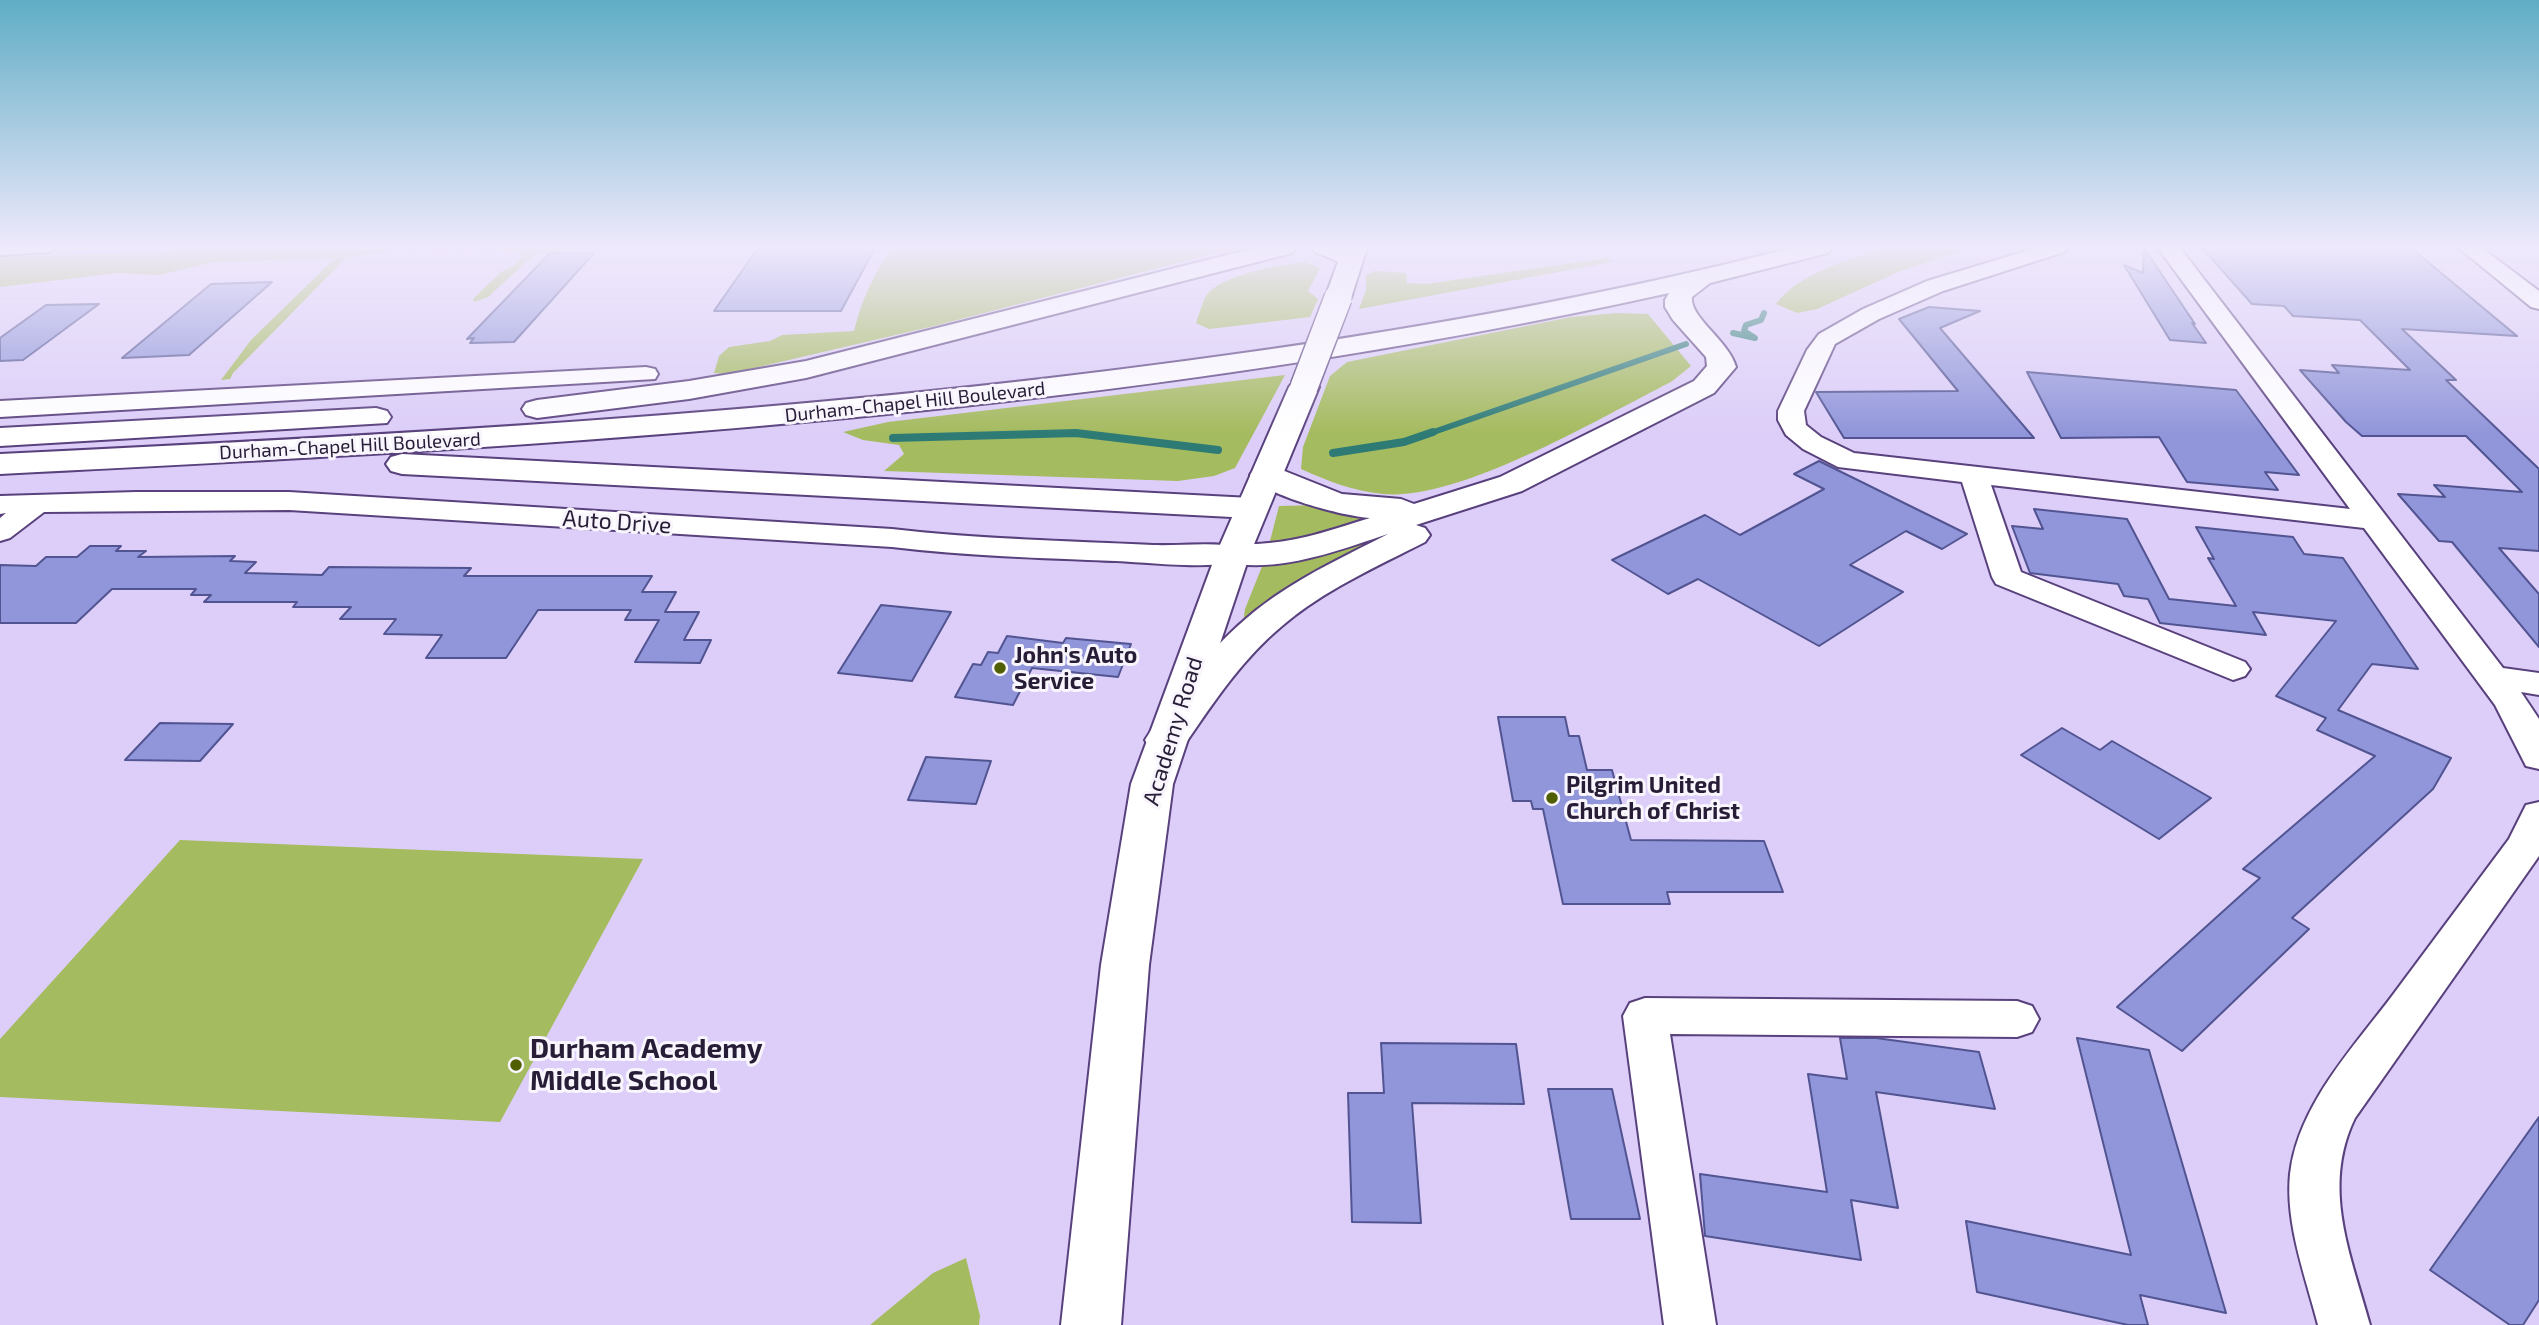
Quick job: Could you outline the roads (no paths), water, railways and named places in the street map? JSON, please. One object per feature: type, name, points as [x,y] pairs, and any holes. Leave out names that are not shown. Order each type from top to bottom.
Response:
[{"type":"main road","points":[[537,409],[767,377],[1036,310]]},
{"type":"main road","name":"Academy Road","points":[[1091,1325],[1125,965],[1152,784],[1233,554],[1304,387],[1333,310]]},
{"type":"main road","name":"Durham-Chapel Hill Boulevard","points":[[496,411],[822,388],[1182,347],[1423,310]]},
{"type":"main road","name":"Durham-Chapel Hill Boulevard","points":[[0,464],[590,432],[970,398],[1339,347],[1547,310]]},
{"type":"main road","points":[[1166,740],[1213,676],[1237,649],[1276,613],[1346,569],[1684,399],[1716,375],[1721,367],[1720,359],[1712,344],[1680,310]]},
{"type":"main road","name":"Durham-Chapel Hill Boulevard","points":[[0,437],[399,416]]},
{"type":"main road","points":[[155,457],[400,464],[1251,508]]},
{"type":"main road","points":[[1266,475],[1321,499],[1360,509],[1438,508]]},
{"type":"main road","points":[[1233,554],[1269,554],[1326,543],[1511,484]]},
{"type":"street","points":[[1884,310],[1827,339],[1819,350],[1791,411],[1794,429],[1812,443],[1848,461],[2374,520]]},
{"type":"street","points":[[2216,310],[2491,677],[2522,721],[2539,757]]},
{"type":"street","points":[[0,409],[646,374]]},
{"type":"street","points":[[1974,476],[2007,577],[2233,669]]},
{"type":"street","name":"Auto Drive","points":[[0,505],[303,502],[892,538],[944,544],[1177,555],[1233,554]]},
{"type":"street","points":[[0,532],[38,503]]},
{"type":"street","points":[[2491,677],[2539,684]]},
{"type":"street","points":[[2344,1325],[2320,1232],[2315,1163],[2322,1140],[2339,1104],[2520,853],[2539,815]]},
{"type":"street","points":[[1690,1325],[1644,1016],[2017,1019]]},
{"type":"waterway","points":[[1733,333],[1755,338],[1744,331],[1746,325],[1761,320],[1764,313]]},
{"type":"waterway","points":[[1428,434],[1686,344]]},
{"type":"waterway","points":[[1333,453],[1404,442],[1433,432]]},
{"type":"waterway","points":[[893,438],[1076,433],[1218,450]]},
{"type":"waterway","points":[[1053,434],[1081,434]]},
{"type":"place","name":"John's Auto Service","points":[[1000,668]]},
{"type":"place","name":"Pilgrim United Church of Christ","points":[[1552,798]]},
{"type":"place","name":"Durham Academy Middle School","points":[[516,1065]]}]
